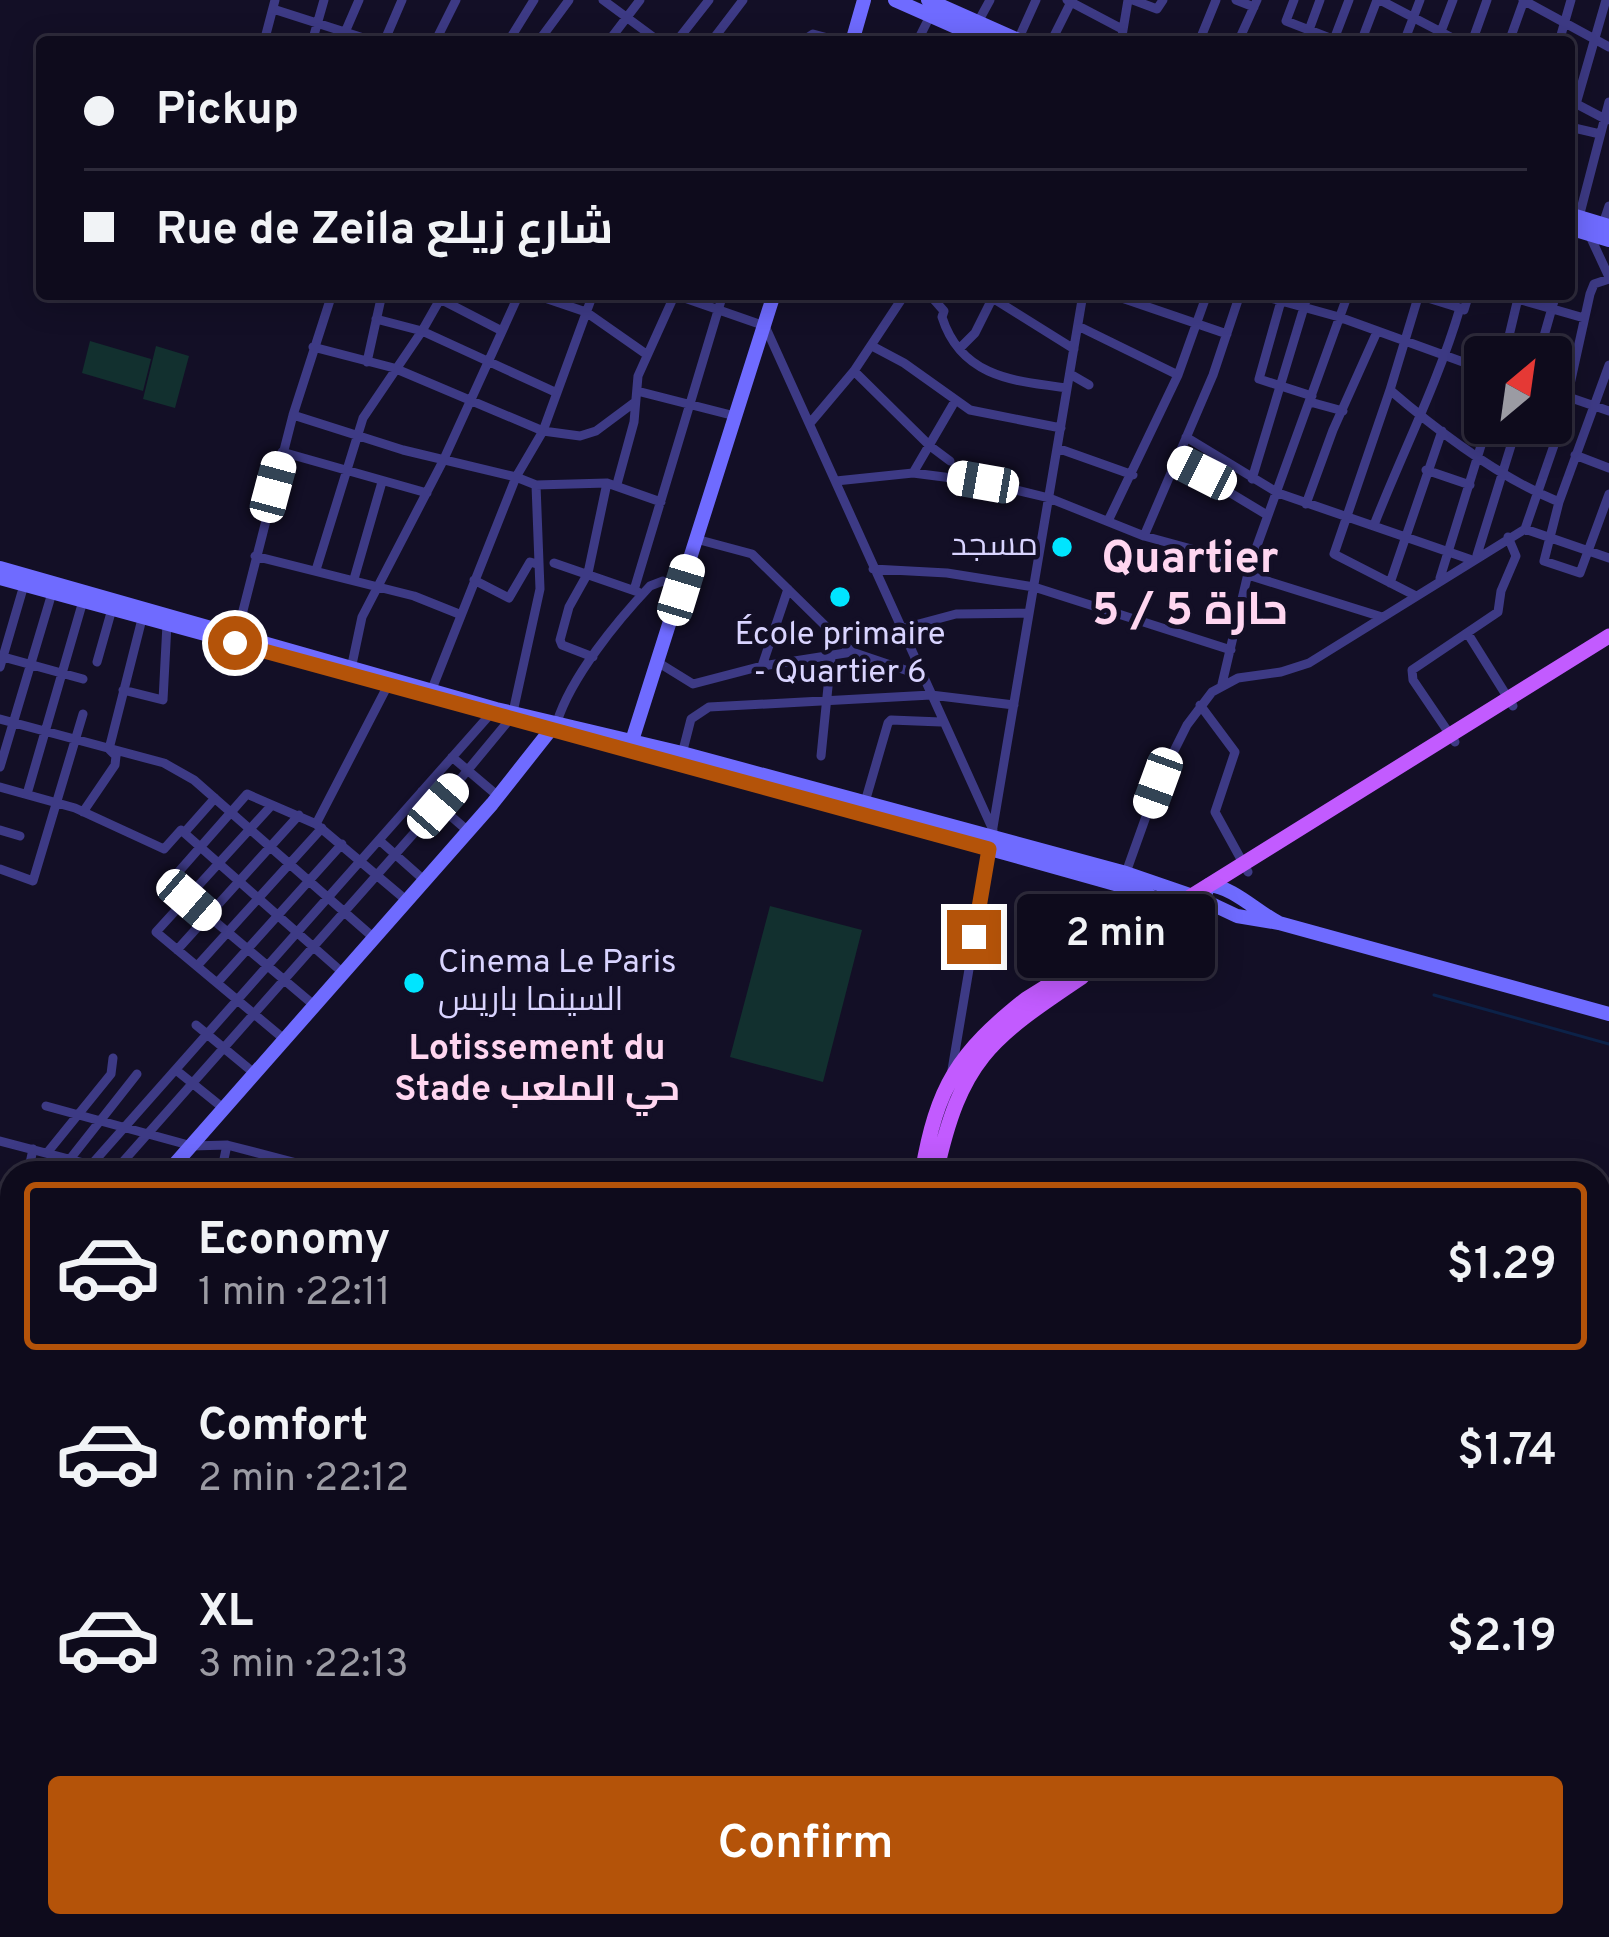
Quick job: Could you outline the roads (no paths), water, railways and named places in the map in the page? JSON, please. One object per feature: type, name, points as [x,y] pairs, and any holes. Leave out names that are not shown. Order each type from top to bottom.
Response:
[{"type":"main road","points":[[925,1161],[940,1098],[1028,1013],[1609,636]]},
{"type":"main road","points":[[1511,702],[1609,646]]},
{"type":"main road","points":[[939,1161],[956,1082],[982,1033],[1026,999],[1174,908],[1205,895]]},
{"type":"street","points":[[314,36],[324,0]]},
{"type":"street","points":[[346,30],[359,0]]},
{"type":"street","points":[[383,36],[402,0]]},
{"type":"street","points":[[438,36],[456,0]]},
{"type":"street","points":[[511,36],[534,0]]},
{"type":"street","points":[[542,36],[569,0]]},
{"type":"street","points":[[604,0],[652,36]]},
{"type":"street","points":[[612,36],[640,0]]},
{"type":"street","points":[[681,36],[709,0]]},
{"type":"street","points":[[717,36],[742,0]]},
{"type":"street","points":[[849,36],[864,0]]},
{"type":"street","points":[[895,0],[933,5],[972,33],[990,0]]},
{"type":"street","points":[[1023,36],[1036,0]]},
{"type":"street","points":[[1121,36],[1131,0],[1157,9],[1163,0]]},
{"type":"street","points":[[1201,36],[1216,0]]},
{"type":"street","points":[[1236,0],[1255,4],[1241,36]]},
{"type":"street","points":[[1294,0],[1286,21],[1324,36]]},
{"type":"street","points":[[1309,30],[1320,0]]},
{"type":"street","points":[[1338,36],[1349,0]]},
{"type":"street","points":[[1363,36],[1378,0],[1396,4],[1438,36]]},
{"type":"street","points":[[1406,36],[1420,0]]},
{"type":"street","points":[[1439,36],[1454,0]]},
{"type":"street","points":[[1474,36],[1487,0]]},
{"type":"street","points":[[1511,36],[1524,0],[1609,47]]},
{"type":"street","points":[[1561,36],[1571,0]]},
{"type":"street","points":[[1575,96],[1606,0]]},
{"type":"street","points":[[1054,36],[1070,1],[1122,29]]},
{"type":"street","points":[[266,36],[274,4],[363,36]]},
{"type":"street","points":[[920,36],[933,5]]},
{"type":"street","points":[[1572,380],[1594,284],[1609,278],[1576,224],[1609,102]]},
{"type":"street","points":[[1575,103],[1607,120]]},
{"type":"street","points":[[1575,131],[1599,139],[1609,150]]},
{"type":"street","points":[[1576,224],[1606,225],[1609,206]]},
{"type":"street","points":[[1576,224],[1609,240]]},
{"type":"street","points":[[236,638],[282,452],[330,300]]},
{"type":"street","points":[[367,362],[381,300]]},
{"type":"street","points":[[316,569],[354,436],[440,300]]},
{"type":"street","points":[[449,300],[502,331]]},
{"type":"street","points":[[351,670],[362,616],[443,461],[516,300]]},
{"type":"street","points":[[551,300],[586,312],[646,354]]},
{"type":"street","points":[[430,693],[516,477],[543,431],[591,300]]},
{"type":"street","points":[[593,657],[560,642],[569,607],[588,573],[634,422],[646,354],[671,300]]},
{"type":"street","points":[[692,300],[765,326],[991,839]]},
{"type":"street","points":[[178,1161],[555,727],[566,694],[638,592],[721,300]]},
{"type":"street","points":[[630,746],[772,300]]},
{"type":"street","points":[[811,422],[872,346],[898,300]]},
{"type":"street","points":[[934,300],[944,311],[945,328],[968,362],[996,374],[1067,388]]},
{"type":"street","points":[[961,347],[975,333],[988,300]]},
{"type":"street","points":[[994,300],[1074,350]]},
{"type":"street","points":[[956,1082],[991,839],[1082,300]]},
{"type":"street","points":[[1130,300],[1227,334]]},
{"type":"street","points":[[1108,521],[1178,375],[1205,300]]},
{"type":"street","points":[[1144,536],[1238,300]]},
{"type":"street","points":[[1278,300],[1464,363]]},
{"type":"street","points":[[1252,479],[1306,300]]},
{"type":"street","points":[[1123,880],[1158,783],[1200,705],[1222,684],[1267,514],[1346,300]]},
{"type":"street","points":[[1415,300],[1374,448],[1336,558],[1416,596]]},
{"type":"street","points":[[1435,300],[1465,310],[1468,300]]},
{"type":"street","points":[[1509,336],[1518,300]]},
{"type":"street","points":[[1531,300],[1584,318]]},
{"type":"street","points":[[1544,336],[1554,300]]},
{"type":"street","points":[[1281,301],[1258,379],[1343,411]]},
{"type":"street","points":[[1373,525],[1446,357],[1460,308]]},
{"type":"street","points":[[376,319],[422,331],[555,392]]},
{"type":"street","points":[[1078,326],[1178,375]]},
{"type":"street","points":[[1306,504],[1325,448],[1376,334]]},
{"type":"street","points":[[872,346],[970,410],[1060,428]]},
{"type":"street","points":[[313,347],[394,368],[543,431],[580,436],[596,431],[636,397],[689,403],[735,416]]},
{"type":"street","points":[[1609,365],[1559,502],[1544,561],[1577,574],[1609,494]]},
{"type":"street","points":[[854,371],[950,461]]},
{"type":"street","points":[[1070,374],[1089,385]]},
{"type":"street","points":[[1390,390],[1479,456],[1559,502]]},
{"type":"street","points":[[1572,397],[1609,411]]},
{"type":"street","points":[[913,473],[955,401]]},
{"type":"street","points":[[293,415],[536,485],[612,484],[661,502]]},
{"type":"street","points":[[1390,583],[1442,431]]},
{"type":"street","points":[[1186,437],[1278,493],[1474,559]]},
{"type":"street","points":[[1439,581],[1482,444]]},
{"type":"street","points":[[1474,559],[1513,444]]},
{"type":"street","points":[[1525,529],[1553,444]]},
{"type":"street","points":[[1057,448],[1132,475]]},
{"type":"street","points":[[282,452],[427,493]]},
{"type":"street","points":[[1575,454],[1609,467]]},
{"type":"street","points":[[1176,460],[1267,514]]},
{"type":"street","points":[[1426,470],[1470,484]]},
{"type":"street","points":[[836,482],[913,473],[945,475],[1049,498],[1144,536],[1382,617]]},
{"type":"street","points":[[354,579],[382,482]]},
{"type":"street","points":[[127,1161],[469,771],[511,716],[540,589],[536,485]]},
{"type":"street","points":[[1222,684],[1295,669],[1525,529],[1609,558]]},
{"type":"street","points":[[1452,739],[1411,675],[1418,665],[1501,608],[1501,591],[1516,556],[1508,537]]},
{"type":"street","points":[[696,539],[752,554],[852,652],[920,675]]},
{"type":"street","points":[[255,556],[354,579],[459,614]]},
{"type":"street","points":[[474,580],[509,598],[530,562],[538,564]]},
{"type":"street","points":[[554,563],[638,592],[657,582],[681,590]]},
{"type":"street","points":[[0,568],[511,716],[991,839]]},
{"type":"street","points":[[873,569],[947,573],[1034,587],[1231,650]]},
{"type":"street","points":[[0,578],[236,638]]},
{"type":"street","points":[[24,585],[1,660],[83,679]]},
{"type":"street","points":[[762,666],[788,590]]},
{"type":"street","points":[[0,767],[52,592]]},
{"type":"street","points":[[27,794],[83,601]]},
{"type":"street","points":[[97,662],[112,609]]},
{"type":"street","points":[[109,749],[144,612]]},
{"type":"street","points":[[900,629],[956,614],[1029,613]]},
{"type":"street","points":[[123,690],[163,700],[167,624]]},
{"type":"street","points":[[1468,634],[1511,702]]},
{"type":"street","points":[[659,663],[693,684],[762,666],[852,652]]},
{"type":"street","points":[[820,756],[831,656]]},
{"type":"street","points":[[351,670],[388,685],[430,693]]},
{"type":"street","points":[[197,967],[319,826],[388,685]]},
{"type":"street","points":[[681,759],[691,719],[709,707],[931,695],[1014,705]]},
{"type":"street","points":[[1200,705],[1235,752],[1215,812],[1246,868]]},
{"type":"street","points":[[95,1161],[493,711]]},
{"type":"street","points":[[0,869],[34,881],[83,714]]},
{"type":"street","points":[[0,719],[164,763],[253,829],[374,938]]},
{"type":"street","points":[[865,802],[888,723],[941,722]]},
{"type":"street","points":[[83,812],[115,765],[116,756],[109,749]]},
{"type":"street","points":[[452,757],[498,796]]},
{"type":"street","points":[[0,787],[83,812],[164,849],[181,830],[343,973]]},
{"type":"street","points":[[422,791],[468,831]]},
{"type":"street","points":[[315,1006],[172,884],[231,811],[247,794],[299,815],[342,844],[406,901]]},
{"type":"street","points":[[184,833],[215,798]]},
{"type":"street","points":[[837,802],[865,802],[1123,880],[1205,895],[1279,922]]},
{"type":"street","points":[[272,806],[156,932],[284,1039]]},
{"type":"street","points":[[177,950],[299,815]]},
{"type":"street","points":[[0,830],[20,836]]},
{"type":"street","points":[[379,840],[424,880]]},
{"type":"street","points":[[217,983],[342,844]]},
{"type":"street","points":[[1123,880],[1174,908]]},
{"type":"street","points":[[1205,895],[1237,916],[1279,922],[1609,1014]]},
{"type":"street","points":[[196,1025],[254,1073]]},
{"type":"street","points":[[47,1153],[111,1074],[113,1058]]},
{"type":"street","points":[[176,1070],[223,1108]]},
{"type":"street","points":[[70,1159],[137,1074]]},
{"type":"street","points":[[46,1106],[129,1125],[192,1146],[227,1145],[289,1161]]},
{"type":"street","points":[[0,1141],[73,1161]]},
{"type":"street","points":[[224,1161],[227,1145]]},
{"type":"street","points":[[30,1161],[33,1149]]},
{"type":"waterway","points":[[1434,995],[1609,1044]]},
{"type":"place","name":"مسجد","points":[[1062,547]]},
{"type":"place","name":"École primaire - Quartier 6","points":[[840,597]]},
{"type":"place","name":"Cinema Le Paris السينما باريس","points":[[414,983]]},
{"type":"district","name":"Quartier 5 / حارة 5","points":[[1190,586]]},
{"type":"district","name":"Lotissement du Stade حي الملعب","points":[[537,1070]]}]
